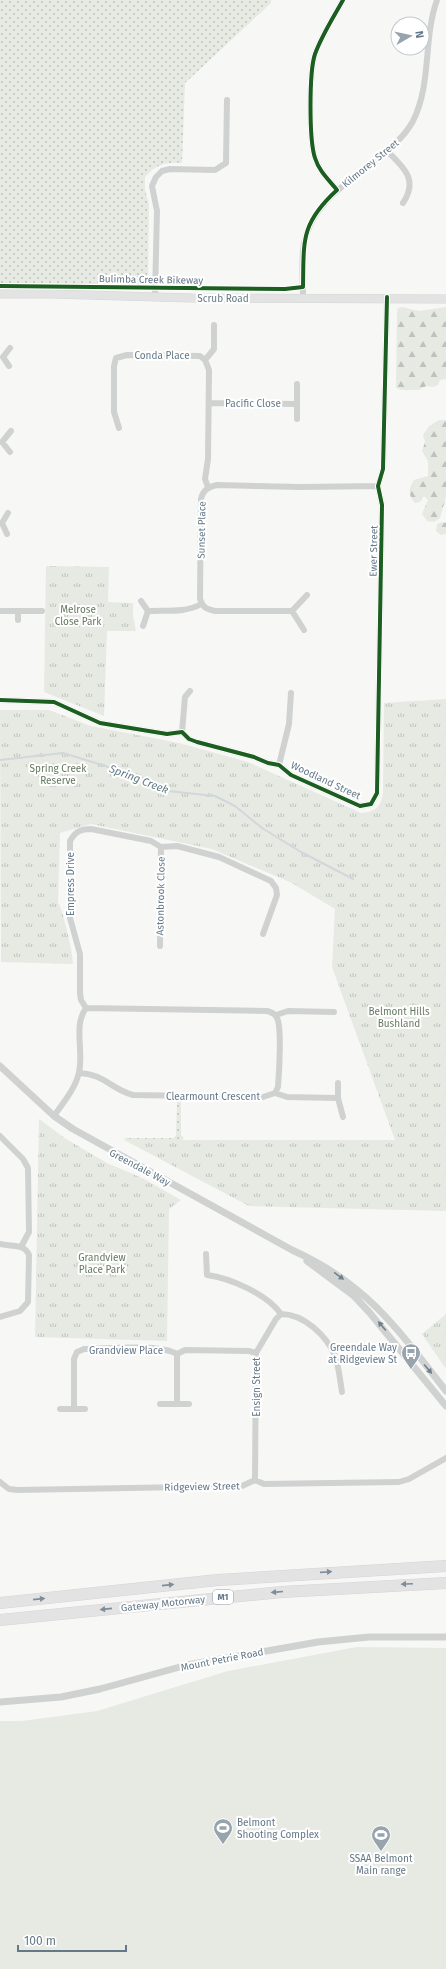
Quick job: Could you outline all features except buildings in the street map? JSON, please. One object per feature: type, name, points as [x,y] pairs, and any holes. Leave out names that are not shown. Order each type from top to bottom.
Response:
[{"type":"highway","name":"Gateway Motorway","points":[[0,1603],[218,1580],[446,1566]]},
{"type":"highway","name":"Gateway Motorway","points":[[0,1620],[282,1592],[446,1583]]},
{"type":"main road","name":"Scrub Road","points":[[0,294],[446,299]]},
{"type":"street","points":[[337,190],[320,170],[314,156],[312,141],[312,72],[315,56],[323,35],[342,0]]},
{"type":"street","name":"Kilmorey Street","points":[[303,297],[303,253],[309,223],[324,202],[387,151],[412,123],[419,108],[425,85],[436,0]]},
{"type":"street","points":[[155,296],[157,211],[152,186],[156,177],[162,171],[170,169],[215,170],[226,163],[227,100]]},
{"type":"street","points":[[387,151],[403,167],[410,178],[410,188],[403,203]]},
{"type":"street","name":"Ewer Street","points":[[371,804],[377,793],[382,504],[378,486],[383,470],[387,298]]},
{"type":"street","points":[[208,487],[205,479],[209,403],[209,370],[205,360],[214,349],[214,325]]},
{"type":"street","points":[[9,366],[1,357],[10,348]]},
{"type":"street","name":"Conda Place","points":[[119,428],[114,412],[114,366],[116,358],[126,355],[194,355],[205,360]]},
{"type":"street","points":[[297,384],[297,419]]},
{"type":"street","name":"Pacific Close","points":[[209,403],[297,404]]},
{"type":"street","points":[[10,452],[1,442],[11,431]]},
{"type":"street","name":"Sunset Place","points":[[201,604],[201,499],[202,493],[208,487],[225,484],[302,487],[378,486]]},
{"type":"street","points":[[7,534],[1,523],[8,513]]},
{"type":"street","points":[[148,611],[186,610],[201,604],[207,609],[215,611],[292,612],[307,595]]},
{"type":"street","points":[[141,601],[148,611]]},
{"type":"street","points":[[0,611],[42,611]]},
{"type":"street","points":[[18,611],[18,620]]},
{"type":"street","points":[[143,626],[148,611]]},
{"type":"street","points":[[292,612],[304,630]]},
{"type":"street","points":[[0,700],[54,702],[100,723],[167,734],[182,732],[185,697],[190,691]]},
{"type":"street","points":[[279,765],[289,724],[291,694]]},
{"type":"street","name":"Woodland Street","points":[[182,732],[189,739],[197,742],[279,765],[291,775],[360,806],[371,804]]},
{"type":"street","name":"Empress Drive","points":[[86,1008],[80,993],[80,954],[70,918],[70,841],[79,831],[91,830],[151,841],[161,846],[177,846],[219,857],[274,884],[277,895],[263,934]]},
{"type":"street","name":"Astonbrook Close","points":[[160,946],[161,846]]},
{"type":"street","points":[[54,1116],[75,1083],[79,1073],[80,1020],[86,1008],[267,1011],[276,1016],[279,1025],[279,1081],[275,1093],[287,1097],[338,1098]]},
{"type":"street","points":[[276,1016],[288,1011],[334,1012]]},
{"type":"street","name":"Greendale Way","points":[[0,1066],[54,1116],[100,1146],[292,1250],[321,1264],[359,1291],[383,1315],[446,1391]]},
{"type":"street","name":"Clearmount Crescent","points":[[79,1073],[96,1075],[121,1092],[133,1096],[263,1097],[275,1093]]},
{"type":"street","points":[[338,1082],[338,1098],[342,1117]]},
{"type":"street","points":[[0,1136],[23,1159],[28,1168],[29,1232],[21,1246]]},
{"type":"street","points":[[0,1244],[21,1246],[27,1250],[29,1256],[28,1302],[20,1311],[0,1317]]},
{"type":"street","name":"Greendale Way","points":[[292,1250],[354,1296],[369,1312],[446,1406]]},
{"type":"street","points":[[206,1254],[207,1275],[231,1280],[276,1306],[281,1314],[294,1315],[319,1332],[335,1356],[342,1392]]},
{"type":"street","name":"Ensign Street","points":[[255,1480],[256,1353],[276,1319],[281,1314]]},
{"type":"street","name":"Grandview Place","points":[[74,1409],[74,1359],[77,1352],[84,1349],[152,1348],[170,1350],[177,1354],[185,1350],[249,1351],[256,1353]]},
{"type":"street","points":[[177,1354],[177,1404]]},
{"type":"street","points":[[160,1404],[189,1404]]},
{"type":"street","points":[[60,1409],[85,1409]]},
{"type":"street","name":"Ridgeview Street","points":[[0,1482],[10,1489],[18,1490],[242,1486],[255,1480],[264,1484],[399,1482],[409,1479],[446,1458]]},
{"type":"street","name":"Mount Petrie Road","points":[[0,1702],[62,1697],[100,1689],[187,1665],[318,1642],[368,1637],[446,1637]]},
{"type":"green space","points":[[0,0],[271,0],[271,3],[185,83],[182,163],[162,165],[153,169],[145,177],[145,190],[149,204],[148,285],[0,283]]},
{"type":"green space","points":[[402,307],[419,311],[446,307],[446,379],[440,380],[438,385],[433,387],[426,386],[419,390],[404,390],[396,388],[397,312],[398,308]]},
{"type":"green space","points":[[439,420],[446,420],[446,497],[440,518],[434,522],[427,521],[422,514],[428,500],[424,496],[420,502],[415,503],[410,492],[414,480],[428,476],[428,461],[422,451],[425,442],[423,435],[429,426]]},
{"type":"green space","points":[[442,522],[446,523],[446,534],[441,535],[436,531],[437,524]]},
{"type":"green space","name":"Melrose Close Park","points":[[46,566],[109,567],[108,602],[133,603],[133,616],[136,631],[107,631],[104,716],[44,692]]},
{"type":"green space","points":[[446,699],[446,1211],[249,1206],[124,1140],[395,1140],[332,967],[335,909],[292,883],[212,849],[91,824],[60,833],[58,902],[67,932],[73,964],[1,962],[0,710],[49,710],[91,726],[179,743],[248,762],[361,813],[374,810],[381,802],[382,798],[384,703]]},
{"type":"green space","points":[[177,1100],[181,1100],[181,1135],[184,1138],[179,1144],[144,1149],[123,1138],[174,1138],[176,1135]]},
{"type":"green space","name":"Grandview Place Park","points":[[39,1119],[66,1139],[107,1163],[142,1178],[181,1200],[169,1209],[167,1341],[35,1337]]},
{"type":"green space","points":[[446,1314],[446,1369],[422,1334]]},
{"type":"green space","name":"Belmont Shooting Complex","points":[[357,1647],[446,1648],[446,1969],[0,1969],[0,1721],[22,1721],[97,1711],[228,1671]]},
{"type":"waterway","name":"Spring Creek","points":[[0,760],[63,753],[138,776],[168,791],[215,796],[235,806],[262,828],[301,852],[353,879]]},
{"type":"cycle path","name":"Bulimba Creek Bikeway","points":[[0,286],[285,289],[303,287],[304,245],[306,234],[316,213],[337,190],[319,167],[313,149],[310,106],[313,63],[321,40],[343,0]]},
{"type":"cycle path","points":[[0,700],[54,702],[100,723],[167,734],[182,732],[189,739],[197,742],[279,765],[291,775],[360,806],[371,804],[377,793],[382,505],[378,486],[383,469],[387,297]]},
{"type":"place","name":"Greendale Way at Ridgeview St","points":[[411,1370]]},
{"type":"place","name":"Belmont Shooting Complex","points":[[223,1845]]},
{"type":"place","name":"SSAA Belmont Main range","points":[[381,1852]]},
{"type":"park label","name":"Spring Creek Reserve","points":[[58,774]]},
{"type":"park label","name":"Belmont Hills Bushland","points":[[399,1016]]}]
